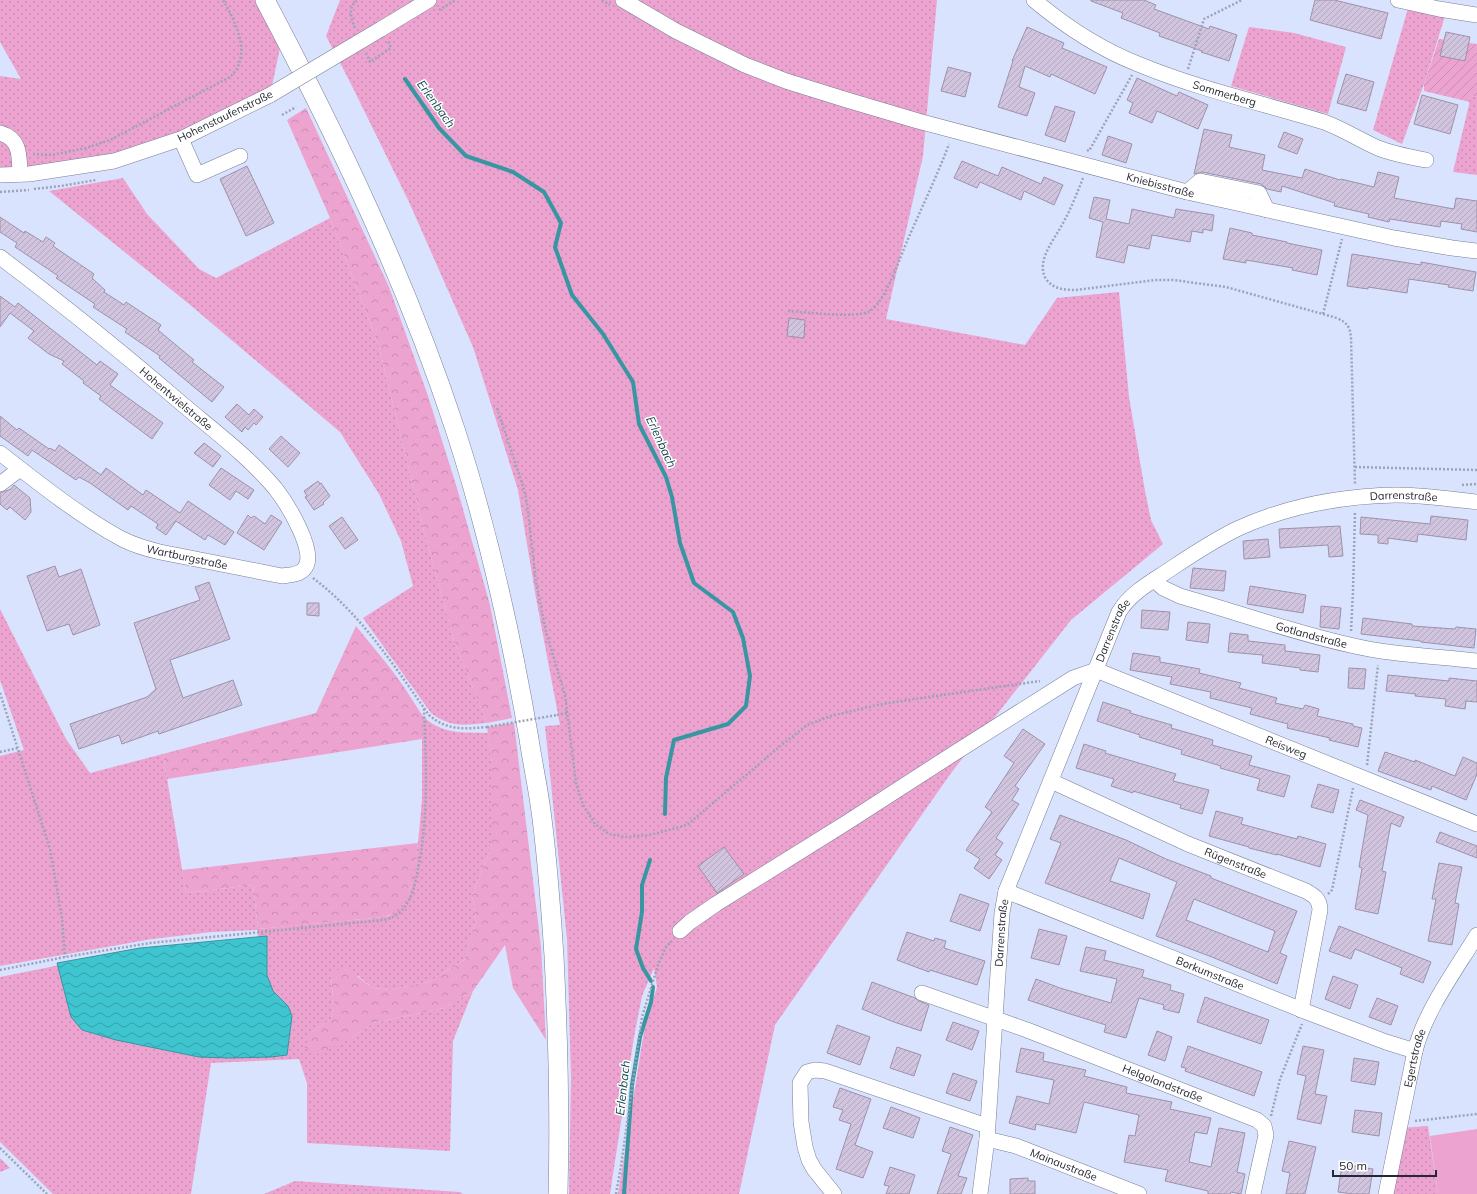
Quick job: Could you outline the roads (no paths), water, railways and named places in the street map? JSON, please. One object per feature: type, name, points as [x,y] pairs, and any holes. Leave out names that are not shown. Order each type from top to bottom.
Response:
[{"type":"main road","points":[[265,0],[350,170],[401,284],[433,365],[455,430],[491,555],[520,683],[542,819],[549,887],[556,999],[559,1155],[558,1194]]},
{"type":"street","name":"Hohenstaufenstraße","points":[[0,175],[60,170],[114,161],[181,139],[270,95],[384,34],[429,0]]},
{"type":"street","name":"Kniebisstraße","points":[[623,0],[676,31],[745,65],[786,82],[847,100],[1187,192],[1416,242],[1477,251]]},
{"type":"street","name":"Sommerberg","points":[[1034,0],[1075,31],[1112,52],[1138,64],[1184,80],[1324,122],[1380,148],[1408,157],[1426,160]]},
{"type":"street","points":[[1398,0],[1457,6],[1477,15]]},
{"type":"street","points":[[0,133],[7,135],[16,144],[20,174]]},
{"type":"street","points":[[181,139],[197,175],[240,156]]},
{"type":"street","name":"Hohentwielstraße","points":[[0,257],[100,334],[224,439],[266,478],[276,490],[294,518],[307,546],[309,560],[304,570]]},
{"type":"street","name":"Wartburgstraße","points":[[0,453],[99,525],[124,540],[144,548],[282,576],[293,575],[304,570]]},
{"type":"street","points":[[0,484],[20,469]]},
{"type":"street","name":"Darrenstraße","points":[[980,1194],[987,1133],[1002,913],[1006,891],[1119,612],[1123,606],[1134,594],[1154,580],[1195,553],[1239,528],[1297,508],[1355,498],[1396,495],[1477,502]]},
{"type":"street","name":"Gotlandstraße","points":[[1154,580],[1163,588],[1180,596],[1298,632],[1350,645],[1380,650],[1477,661]]},
{"type":"street","points":[[680,931],[690,922],[716,904],[826,836],[966,745],[1073,678],[1096,670]]},
{"type":"street","name":"Reisweg","points":[[1096,670],[1477,824]]},
{"type":"street","name":"Rügenstraße","points":[[1051,781],[1188,844],[1313,894],[1319,901],[1320,910],[1304,1011]]},
{"type":"street","name":"Borkumstraße","points":[[1006,891],[1304,1011],[1386,1042],[1415,1051]]},
{"type":"street","name":"Egertstraße","points":[[1386,1194],[1415,1051],[1421,1031],[1477,935]]},
{"type":"street","points":[[922,993],[995,1018]]},
{"type":"street","name":"Helgolandstraße","points":[[995,1018],[1257,1120],[1264,1126],[1266,1135],[1253,1194]]},
{"type":"street","points":[[834,1194],[814,1169],[809,1160],[805,1147],[800,1083],[807,1072],[815,1070],[825,1071],[987,1133]]},
{"type":"street","name":"Mainaustraße","points":[[987,1133],[1138,1194]]},
{"type":"water","points":[[267,936],[267,975],[273,991],[288,1006],[292,1016],[287,1055],[229,1058],[199,1057],[116,1040],[82,1030],[71,1017],[57,963],[140,948]]},
{"type":"waterway","name":"Erlenbach","points":[[405,79],[439,128],[466,156],[513,172],[544,192],[561,223],[555,247],[572,295],[603,334],[633,382],[639,424],[666,477],[672,497],[680,543],[694,583],[733,612],[743,638],[750,676],[746,706],[728,724],[674,740],[666,778],[665,814]]},
{"type":"waterway","name":"Erlenbach","points":[[650,860],[642,885],[642,912],[636,949],[643,968],[651,981]]},
{"type":"waterway","name":"Erlenbach","points":[[624,1194],[632,1085],[640,1037],[651,1002],[653,987]]}]
